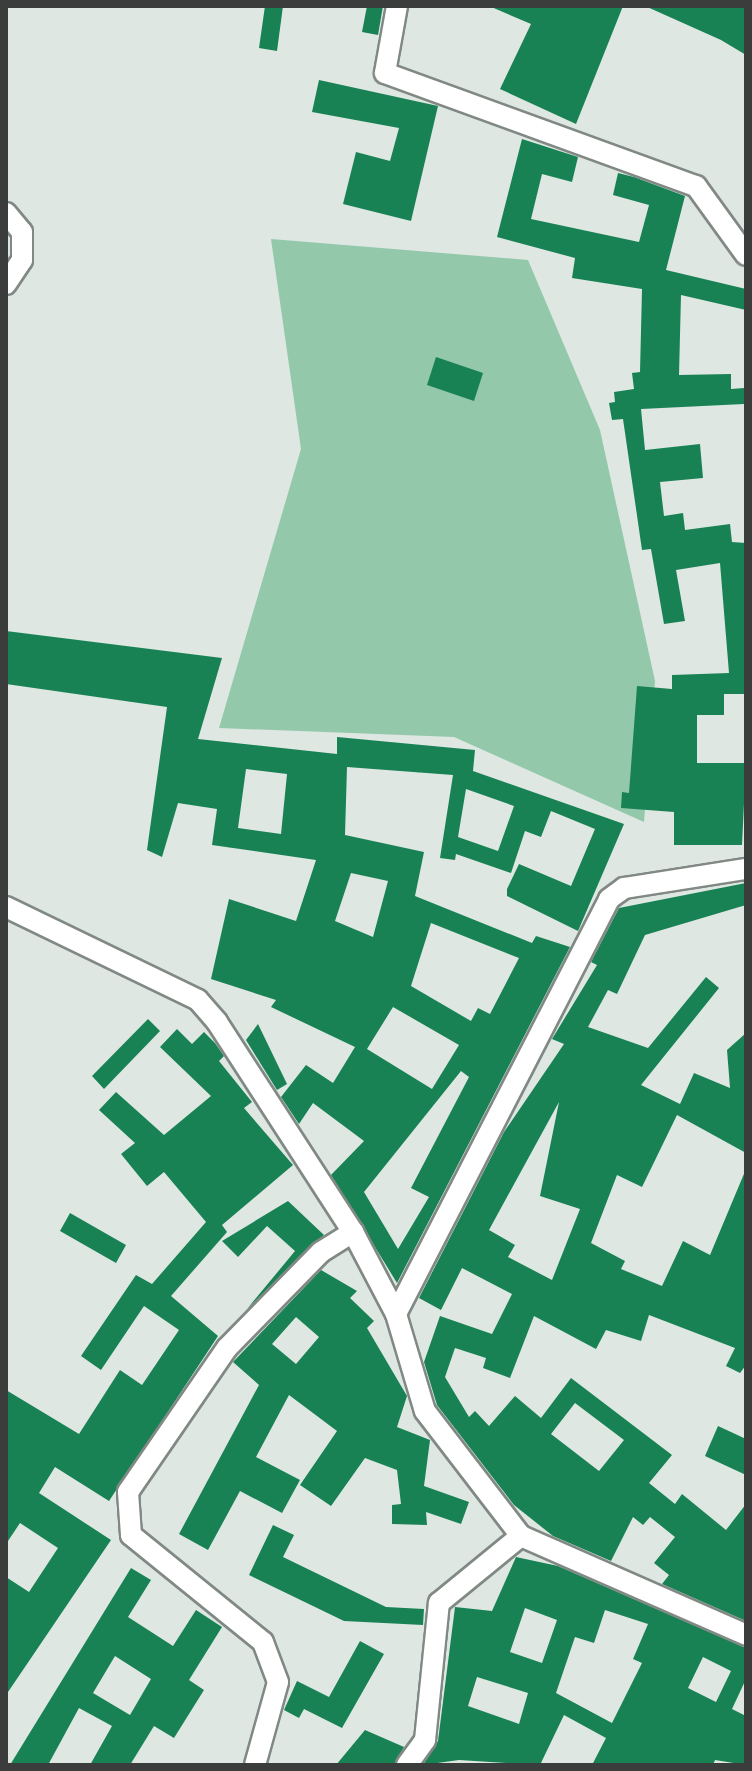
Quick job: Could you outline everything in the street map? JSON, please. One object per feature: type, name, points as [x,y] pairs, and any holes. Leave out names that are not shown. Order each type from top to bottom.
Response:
[{"type":"street","points":[[397,6],[385,73],[696,186],[746,255]]},
{"type":"street","points":[[6,213],[22,232],[22,260],[6,284]]},
{"type":"street","points":[[396,1314],[609,899],[624,888],[746,869]]},
{"type":"street","points":[[6,907],[198,1000],[265,1089],[353,1232],[396,1314],[425,1411],[521,1536],[746,1635]]},
{"type":"street","points":[[255,1765],[278,1682],[263,1642],[131,1535],[128,1492],[227,1348],[321,1252],[353,1232]]},
{"type":"street","points":[[407,1765],[425,1740],[439,1603],[521,1536]]},
{"type":"green space","points":[[271,239],[528,260],[600,430],[655,681],[644,822],[454,737],[219,728],[301,449]]},
{"type":"building","points":[[265,6],[283,6],[277,51],[259,48]]},
{"type":"building","points":[[367,6],[383,6],[378,35],[362,32]]},
{"type":"building","points":[[489,6],[623,6],[576,124],[500,89],[531,24]]},
{"type":"building","points":[[645,6],[746,6],[746,55],[721,40]]},
{"type":"building","points":[[319,80],[438,106],[411,221],[343,204],[356,152],[390,161],[399,128],[312,112]]},
{"type":"building","points":[[522,139],[578,157],[572,182],[542,174],[531,219],[639,242],[649,205],[613,195],[618,173],[634,177],[685,196],[666,270],[746,289],[746,310],[681,295],[679,375],[731,374],[731,389],[744,388],[744,404],[641,409],[645,450],[700,444],[703,478],[660,482],[664,516],[683,513],[685,530],[730,524],[732,542],[746,543],[746,694],[724,694],[724,715],[697,715],[697,763],[746,763],[742,845],[674,845],[674,812],[621,808],[622,792],[629,793],[637,686],[672,689],[672,675],[729,673],[720,563],[676,570],[685,621],[664,624],[651,549],[642,550],[623,419],[612,420],[609,403],[615,402],[614,392],[634,389],[632,373],[640,372],[642,289],[572,278],[575,258],[497,237]]},
{"type":"building","points":[[436,357],[483,373],[474,401],[427,385]]},
{"type":"building","points":[[6,631],[222,658],[198,739],[337,754],[337,737],[475,750],[473,771],[624,824],[578,931],[507,896],[507,889],[519,864],[571,886],[595,829],[551,811],[541,837],[525,831],[511,873],[456,854],[455,860],[440,858],[453,775],[347,767],[345,835],[424,852],[415,896],[532,943],[536,936],[570,947],[397,1283],[331,1175],[364,1141],[313,1103],[299,1124],[281,1097],[306,1065],[333,1083],[355,1047],[271,1007],[276,1000],[211,979],[229,899],[296,921],[316,860],[212,845],[217,809],[178,803],[162,857],[147,850],[167,707],[6,684]],"holes":[[[246,769],[287,774],[281,834],[238,828]],[[466,789],[514,806],[498,851],[458,837]],[[351,873],[388,881],[373,937],[335,921]],[[431,923],[519,958],[490,1014],[478,1008],[471,1021],[411,986]],[[393,1007],[459,1045],[432,1089],[367,1049]],[[461,1071],[469,1077],[411,1188],[429,1197],[398,1249],[364,1192]]]},
{"type":"building","points":[[746,883],[746,905],[645,935],[617,994],[608,990],[588,1027],[648,1048],[706,977],[719,988],[641,1085],[680,1104],[694,1073],[730,1088],[727,1050],[746,1033],[746,1153],[677,1115],[642,1187],[617,1175],[591,1243],[625,1261],[621,1269],[662,1286],[683,1241],[710,1255],[746,1169],[746,1365],[740,1373],[726,1366],[735,1348],[649,1315],[641,1341],[606,1330],[596,1349],[534,1316],[510,1378],[483,1368],[486,1358],[455,1348],[445,1377],[469,1417],[475,1411],[489,1426],[515,1396],[541,1418],[571,1378],[672,1455],[649,1483],[675,1504],[682,1494],[726,1530],[746,1504],[746,1621],[662,1584],[669,1575],[654,1563],[675,1537],[650,1517],[643,1525],[633,1517],[611,1561],[553,1536],[514,1505],[437,1405],[424,1362],[440,1316],[492,1334],[512,1294],[462,1268],[441,1310],[419,1298],[504,1132],[564,1044],[552,1039],[597,965],[591,962],[619,908]],"holes":[[[559,1102],[540,1196],[580,1209],[552,1280],[508,1257],[515,1245],[489,1230]],[[575,1403],[624,1440],[599,1471],[551,1434]]]},
{"type":"building","points":[[148,1019],[160,1031],[104,1089],[92,1076]]},
{"type":"building","points":[[258,1024],[287,1084],[277,1090],[246,1040]]},
{"type":"building","points":[[177,1029],[192,1044],[204,1032],[215,1043],[224,1056],[219,1061],[252,1102],[244,1108],[293,1165],[222,1225],[227,1232],[171,1296],[218,1336],[109,1501],[55,1467],[39,1493],[111,1540],[6,1695],[6,1577],[29,1592],[58,1548],[20,1523],[6,1544],[6,1390],[79,1434],[120,1370],[142,1385],[179,1330],[144,1306],[101,1370],[81,1356],[136,1275],[152,1284],[206,1222],[164,1172],[147,1186],[121,1154],[135,1143],[99,1110],[116,1092],[164,1135],[211,1096],[160,1047]]},
{"type":"building","points":[[288,1201],[324,1235],[247,1309],[295,1251],[267,1226],[238,1257],[222,1241]]},
{"type":"building","points":[[70,1213],[126,1245],[116,1263],[60,1231]]},
{"type":"building","points":[[321,1270],[357,1291],[350,1298],[374,1321],[367,1328],[407,1396],[397,1427],[430,1440],[424,1486],[469,1502],[461,1524],[426,1512],[427,1525],[392,1524],[392,1505],[401,1504],[397,1470],[365,1458],[331,1506],[300,1485],[337,1431],[289,1395],[256,1457],[300,1480],[282,1513],[240,1491],[208,1550],[179,1534],[259,1385],[233,1362]],"holes":[[[296,1317],[319,1337],[296,1364],[272,1344]]]},
{"type":"building","points":[[718,1426],[746,1439],[746,1475],[705,1456]]},
{"type":"building","points":[[273,1525],[294,1535],[283,1557],[386,1607],[424,1609],[423,1625],[344,1621],[249,1575]]},
{"type":"building","points":[[516,1557],[558,1566],[746,1648],[746,1679],[732,1709],[746,1716],[746,1765],[715,1760],[713,1765],[592,1765],[606,1738],[564,1715],[540,1765],[459,1760],[423,1765],[438,1741],[455,1607],[492,1611]],"holes":[[[525,1608],[557,1620],[542,1663],[510,1652]],[[605,1610],[648,1624],[633,1659],[642,1663],[612,1723],[556,1693],[575,1637],[594,1643]],[[703,1657],[731,1671],[716,1702],[688,1688]],[[477,1677],[528,1693],[519,1724],[468,1706]]]},
{"type":"building","points":[[131,1568],[151,1580],[128,1617],[173,1646],[196,1610],[222,1627],[189,1680],[204,1690],[174,1738],[154,1726],[130,1765],[90,1765],[112,1726],[79,1708],[48,1765],[10,1765]],"holes":[[[115,1656],[151,1679],[130,1715],[93,1693]]]},
{"type":"building","points":[[360,1641],[384,1654],[342,1728],[304,1709],[299,1718],[284,1710],[297,1681],[329,1697]]},
{"type":"building","points":[[365,1730],[404,1747],[394,1765],[336,1765]]}]
